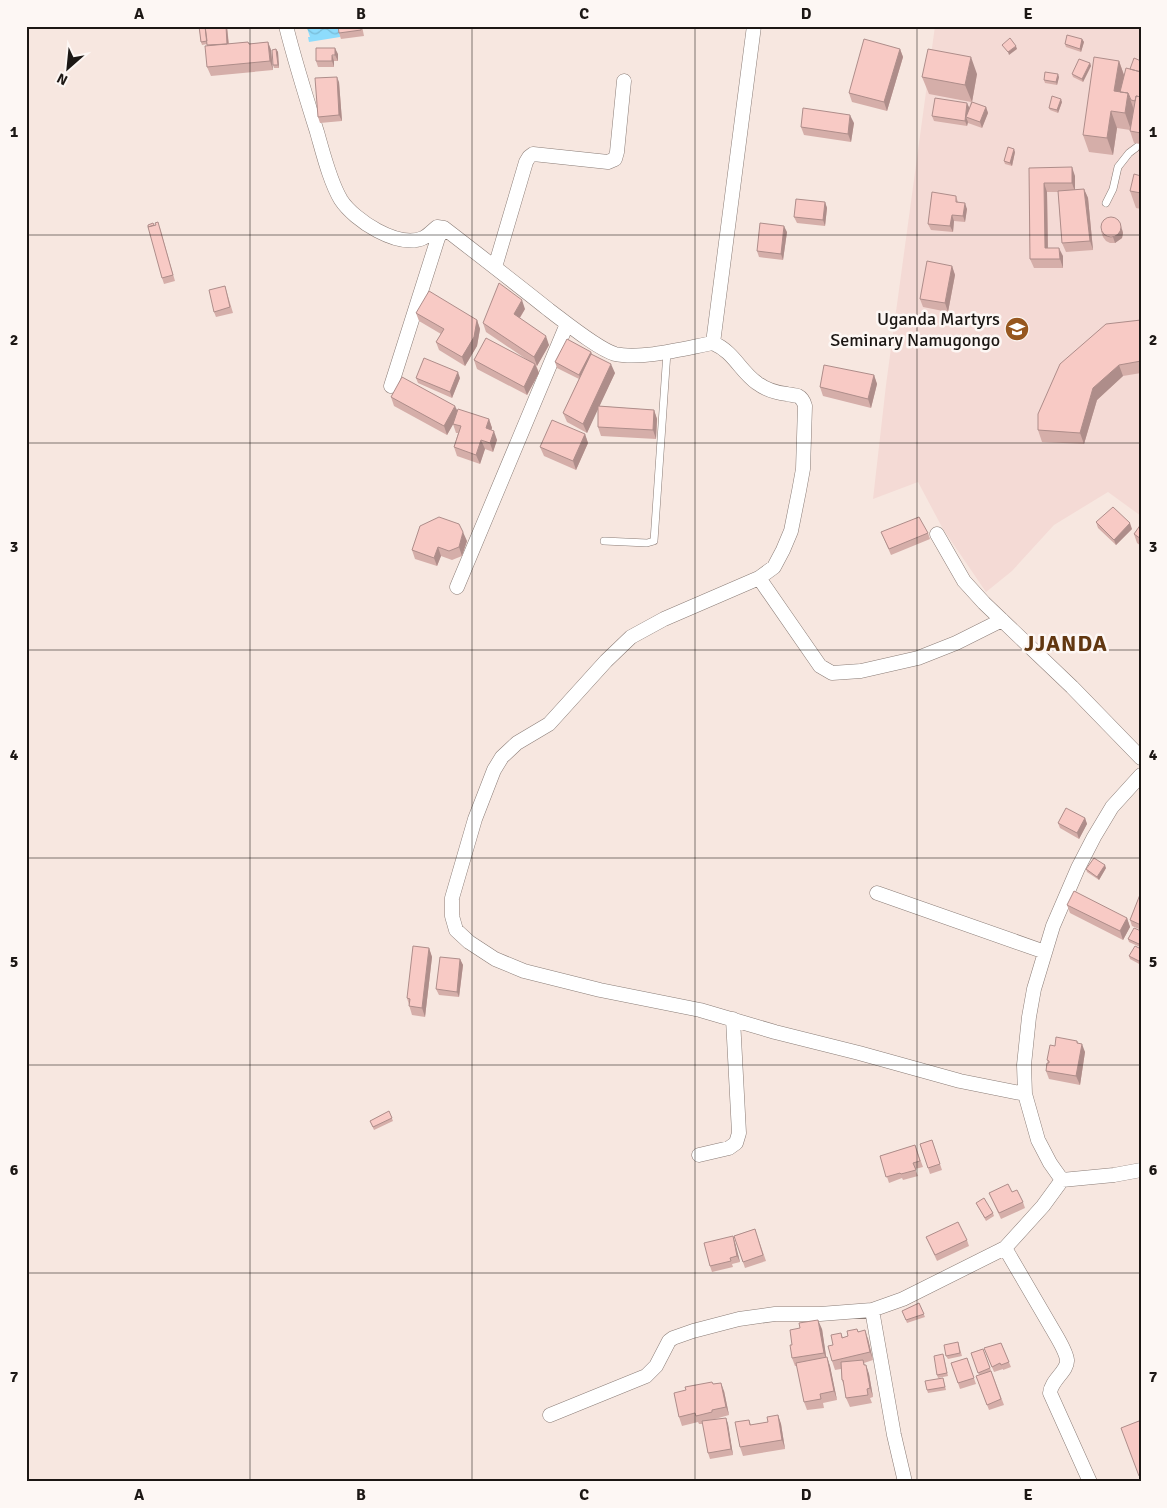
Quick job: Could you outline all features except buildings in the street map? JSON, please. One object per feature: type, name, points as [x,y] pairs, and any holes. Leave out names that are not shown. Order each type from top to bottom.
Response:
[{"type":"street","points":[[286,26],[327,167],[340,198],[349,210],[370,227],[390,236],[407,240],[422,239],[437,226],[444,228],[568,324],[606,350],[616,354],[649,354],[713,344],[720,346],[728,352],[758,384],[777,392],[798,396],[803,400],[805,406],[803,469],[791,531],[784,550],[774,567],[759,578],[664,619],[631,637],[606,661],[549,724],[502,757],[494,770],[475,820],[452,898],[452,916],[456,930],[494,960],[524,971],[600,990],[700,1010],[960,1081],[1025,1094]]},
{"type":"street","points":[[713,344],[754,26]]},
{"type":"street","points":[[495,267],[529,157],[534,154],[608,162],[615,159],[624,81]]},
{"type":"street","points":[[391,386],[438,238],[444,228]]},
{"type":"street","points":[[457,587],[568,324]]},
{"type":"street","points":[[937,534],[964,581],[984,603],[1059,674],[1141,758]]},
{"type":"street","points":[[759,578],[820,666],[832,673],[861,671],[918,658],[956,643],[1002,620]]},
{"type":"street","points":[[1062,1180],[1050,1163],[1038,1140],[1025,1094],[1024,1065],[1034,989],[1054,926],[1074,876],[1112,807],[1141,775]]},
{"type":"street","points":[[877,893],[1045,952]]},
{"type":"street","points":[[698,1155],[728,1148],[736,1143],[739,1133],[733,1020]]},
{"type":"street","points":[[550,1415],[646,1376],[656,1366],[673,1338],[694,1331],[774,1314],[820,1314],[872,1310],[903,1299],[1005,1248],[1043,1206],[1062,1180],[1114,1175],[1141,1170]]},
{"type":"street","points":[[1005,1248],[1067,1357],[1068,1362],[1051,1387],[1050,1393],[1090,1482]]},
{"type":"street","points":[[872,1310],[894,1435],[905,1482]]},
{"type":"lane","points":[[1106,203],[1113,189],[1118,167],[1141,144]]},
{"type":"lane","points":[[604,541],[647,543],[654,541],[667,351]]},
{"type":"shaded area","name":"Uganda Martyrs Seminary Namugongo","points":[[935,26],[1141,26],[1141,516],[1108,492],[1054,525],[1012,571],[986,592],[943,529],[918,482],[873,499],[886,385]]},
{"type":"water","points":[[299,26],[339,26],[340,37],[309,42],[308,37],[310,37],[307,28],[300,29]]},
{"type":"place","name":"Uganda Martyrs Seminary Namugongo","points":[[1017,329]]},
{"type":"district","name":"JJANDA","points":[[1066,643]]}]
